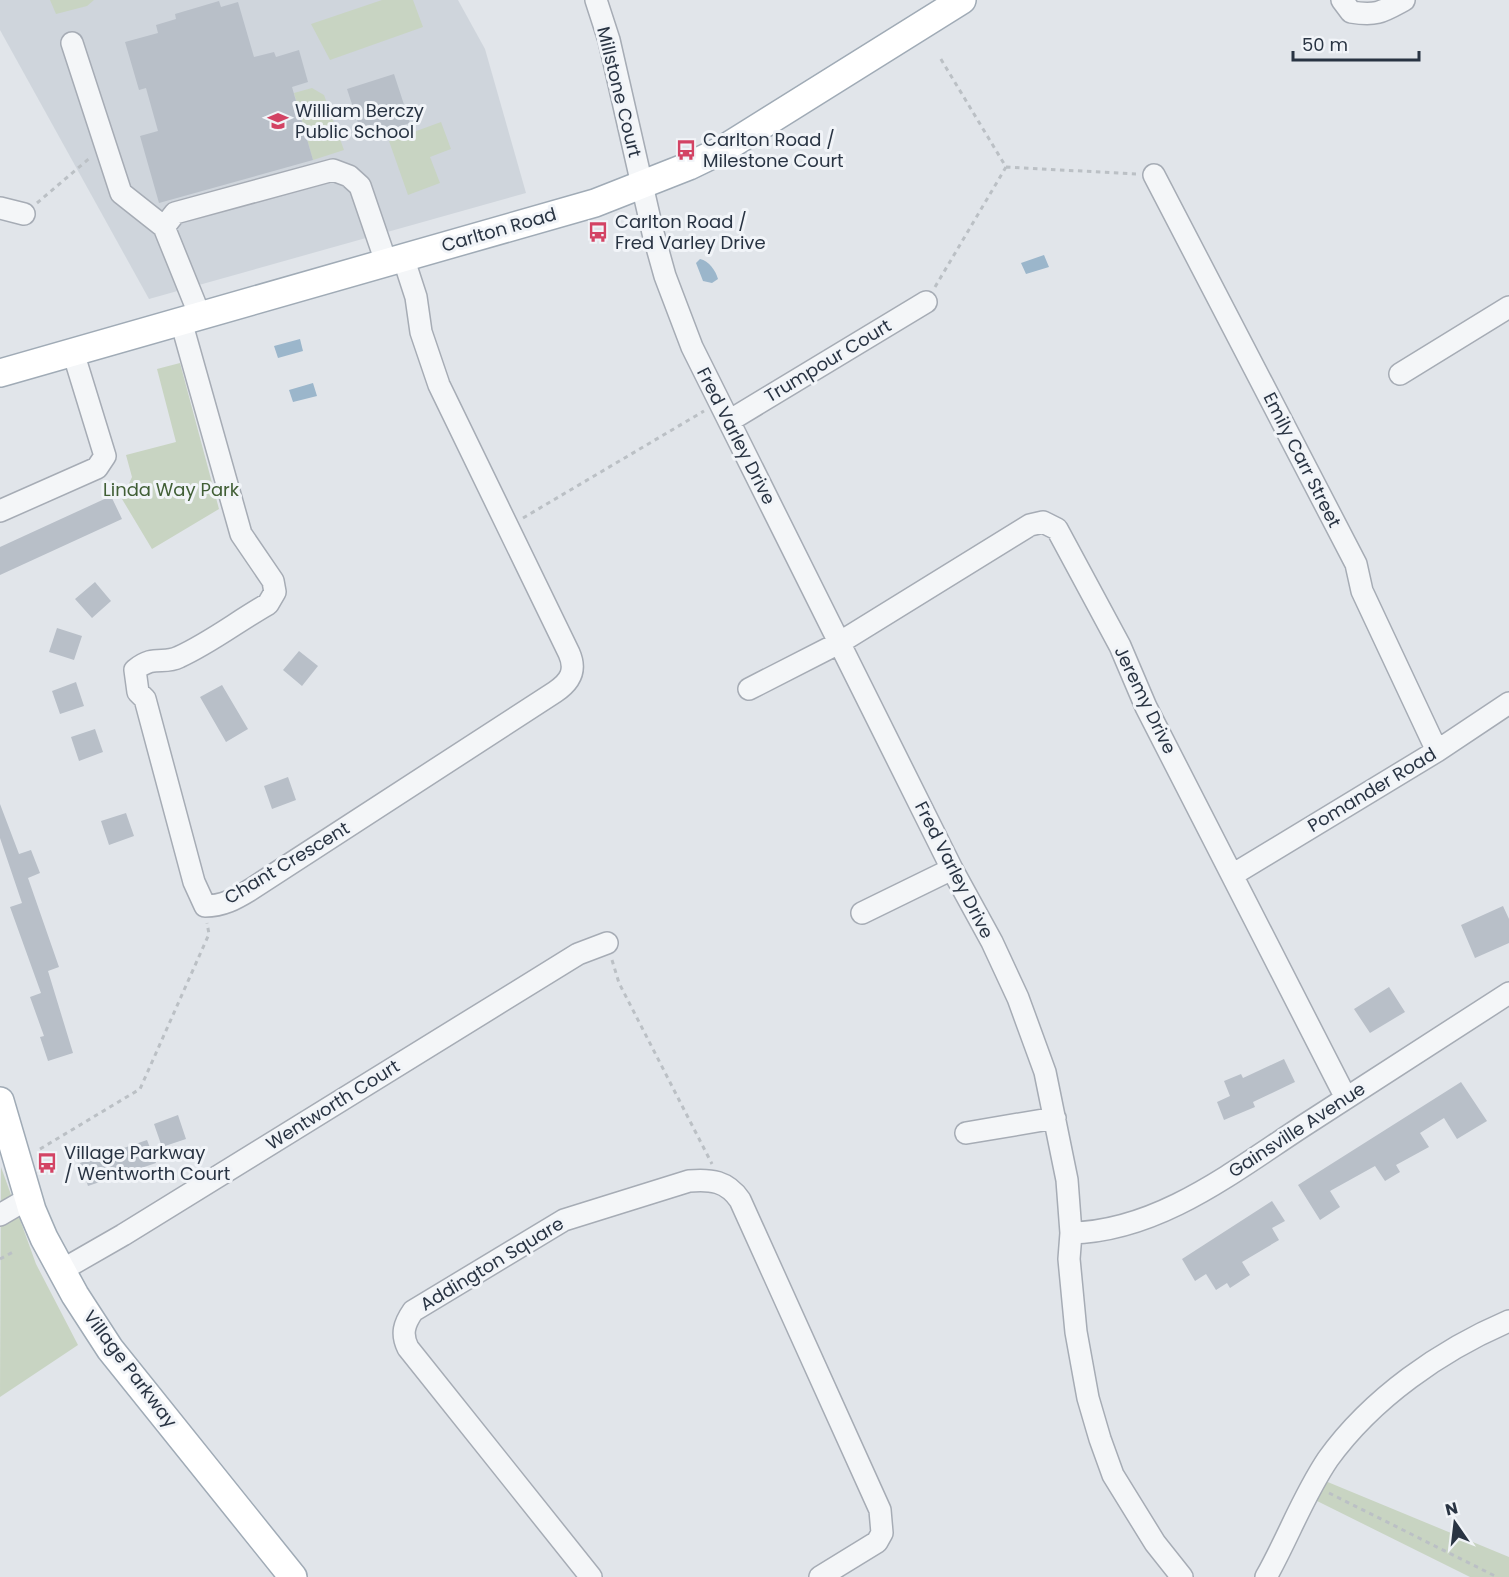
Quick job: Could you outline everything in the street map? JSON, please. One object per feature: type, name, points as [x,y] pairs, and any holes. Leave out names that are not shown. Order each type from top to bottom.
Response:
[{"type":"main road","name":"Carlton Road","points":[[0,373],[595,203],[722,150],[955,2]]},
{"type":"main road","name":"Village Parkway","points":[[0,1101],[29,1198],[44,1238],[62,1270],[110,1349],[285,1574]]},
{"type":"street","name":"Millstone Court","points":[[596,0],[609,40],[642,184]]},
{"type":"street","points":[[1342,0],[1351,12],[1372,15],[1382,13],[1404,0]]},
{"type":"street","points":[[72,43],[121,194],[164,227],[190,319]]},
{"type":"street","name":"Chant Crescent","points":[[164,227],[175,213],[333,170],[349,176],[360,186],[395,260],[416,297],[421,332],[439,385],[509,526],[574,665],[566,685],[250,890],[227,903],[205,906],[194,882],[145,699],[138,692],[135,670],[144,663],[156,659],[176,659],[268,604],[275,592],[273,581],[240,534],[190,319]]},
{"type":"street","name":"Emily Carr Street","points":[[1154,176],[1356,564],[1362,591],[1437,751]]},
{"type":"street","name":"Fred Varley Drive","points":[[642,184],[665,276],[692,347],[952,869],[992,942],[1018,998],[1045,1072],[1067,1180],[1071,1233],[1069,1259],[1076,1332],[1084,1379],[1100,1439],[1119,1484],[1155,1543],[1182,1577]]},
{"type":"street","points":[[0,208],[24,214]]},
{"type":"street","name":"Trumpour Court","points":[[729,421],[926,302]]},
{"type":"street","points":[[1400,374],[1509,307]]},
{"type":"street","points":[[0,511],[97,468],[105,456],[73,352]]},
{"type":"street","name":"Jeremy Drive","points":[[749,689],[839,643],[1030,525],[1043,522],[1057,529],[1120,646],[1146,707],[1234,874],[1346,1098]]},
{"type":"street","name":"Pomander Road","points":[[1234,874],[1437,751],[1509,703]]},
{"type":"street","points":[[862,913],[952,869]]},
{"type":"street","name":"Wentworth Court","points":[[62,1270],[123,1235],[578,954],[607,943]]},
{"type":"street","name":"Gainsville Avenue","points":[[1071,1233],[1097,1232],[1121,1226],[1182,1202],[1509,993]]},
{"type":"street","points":[[966,1133],[1055,1118]]},
{"type":"street","name":"Addington Square","points":[[591,1577],[408,1348],[404,1339],[404,1328],[413,1311],[564,1220],[689,1181],[707,1180],[723,1184]]},
{"type":"street","points":[[723,1184],[732,1189],[740,1200],[880,1510],[882,1533],[877,1542],[820,1577]]},
{"type":"street","points":[[0,1215],[29,1198]]},
{"type":"street","points":[[1266,1577],[1293,1519],[1328,1460],[1351,1434],[1408,1380],[1432,1361],[1475,1336],[1509,1321]]},
{"type":"path","points":[[939,56],[1006,167]]},
{"type":"path","points":[[24,214],[105,145]]},
{"type":"path","points":[[1006,167],[1154,176]]},
{"type":"path","points":[[926,302],[1006,167]]},
{"type":"path","points":[[509,526],[720,402]]},
{"type":"path","points":[[40,1149],[140,1089],[209,934],[205,906]]},
{"type":"path","points":[[607,943],[619,983],[723,1184]]},
{"type":"path","points":[[0,1259],[15,1251]]},
{"type":"path","points":[[1314,1486],[1497,1577]]},
{"type":"shaded area","name":"William Berczy Public School","points":[[0,0],[458,0],[485,49],[526,193],[149,299],[0,30]]},
{"type":"green space","points":[[50,0],[94,0],[87,6],[56,14]]},
{"type":"green space","points":[[382,0],[413,0],[423,27],[330,60],[311,24]]},
{"type":"green space","points":[[312,88],[324,95],[344,150],[313,160],[294,93]]},
{"type":"green space","points":[[441,122],[451,149],[430,157],[440,183],[408,195],[389,141]]},
{"type":"green space","name":"Linda Way Park","points":[[180,363],[219,509],[152,549],[122,499],[132,477],[126,455],[176,442],[157,369]]},
{"type":"green space","points":[[1,1167],[36,1264],[78,1345],[0,1397]]},
{"type":"green space","points":[[1318,1478],[1509,1557],[1509,1577],[1470,1577],[1307,1496]]},
{"type":"water","points":[[1044,255],[1049,267],[1026,274],[1021,263]]},
{"type":"water","points":[[700,259],[712,267],[718,279],[712,283],[703,281],[696,263]]},
{"type":"water","points":[[300,339],[303,351],[278,358],[274,346]]},
{"type":"water","points":[[313,383],[317,396],[293,402],[289,390]]},
{"type":"building","points":[[219,1],[221,7],[238,2],[254,57],[274,52],[276,57],[299,50],[308,82],[292,87],[313,160],[159,203],[140,136],[158,131],[146,88],[139,90],[125,42],[158,33],[156,25],[176,19],[175,14]]},
{"type":"building","points":[[394,74],[410,123],[363,138],[347,89]]},
{"type":"building","points":[[111,496],[122,519],[0,575],[0,547]]},
{"type":"building","points":[[95,582],[111,601],[92,618],[75,599]]},
{"type":"building","points":[[57,628],[82,636],[74,660],[49,652]]},
{"type":"building","points":[[299,651],[318,666],[302,686],[283,670]]},
{"type":"building","points":[[76,682],[84,706],[60,714],[52,691]]},
{"type":"building","points":[[222,685],[248,729],[226,742],[200,697]]},
{"type":"building","points":[[95,729],[103,752],[79,761],[71,737]]},
{"type":"building","points":[[288,777],[296,800],[272,809],[264,786]]},
{"type":"building","points":[[0,804],[19,854],[31,850],[40,873],[28,878],[59,967],[48,971],[73,1053],[48,1061],[40,1037],[44,1036],[30,997],[41,993],[10,907],[22,903],[0,838]]},
{"type":"building","points":[[126,813],[134,836],[109,845],[101,821]]},
{"type":"building","points":[[1503,906],[1509,919],[1509,943],[1475,958],[1461,925]]},
{"type":"building","points":[[1389,987],[1405,1012],[1370,1033],[1354,1009]]},
{"type":"building","points":[[1284,1059],[1295,1082],[1253,1102],[1255,1107],[1224,1120],[1217,1102],[1230,1096],[1224,1081],[1241,1074],[1243,1078]]},
{"type":"building","points":[[1461,1082],[1487,1121],[1457,1139],[1444,1118],[1420,1133],[1429,1147],[1396,1165],[1400,1172],[1385,1181],[1375,1166],[1330,1191],[1340,1207],[1320,1220],[1298,1185]]},
{"type":"building","points":[[178,1115],[186,1139],[162,1147],[154,1124]]},
{"type":"building","points":[[147,1140],[156,1163],[88,1186],[80,1163]]},
{"type":"building","points":[[1272,1201],[1285,1221],[1272,1228],[1279,1240],[1242,1262],[1250,1275],[1230,1288],[1227,1283],[1216,1290],[1206,1274],[1195,1281],[1182,1259]]},
{"type":"place","name":"William Berczy Public School","points":[[278,121]]},
{"type":"place","name":"Carlton Road / Milestone Court","points":[[686,150]]},
{"type":"place","name":"Carlton Road / Fred Varley Drive","points":[[598,232]]},
{"type":"place","name":"Village Parkway / Wentworth Court","points":[[47,1163]]}]
